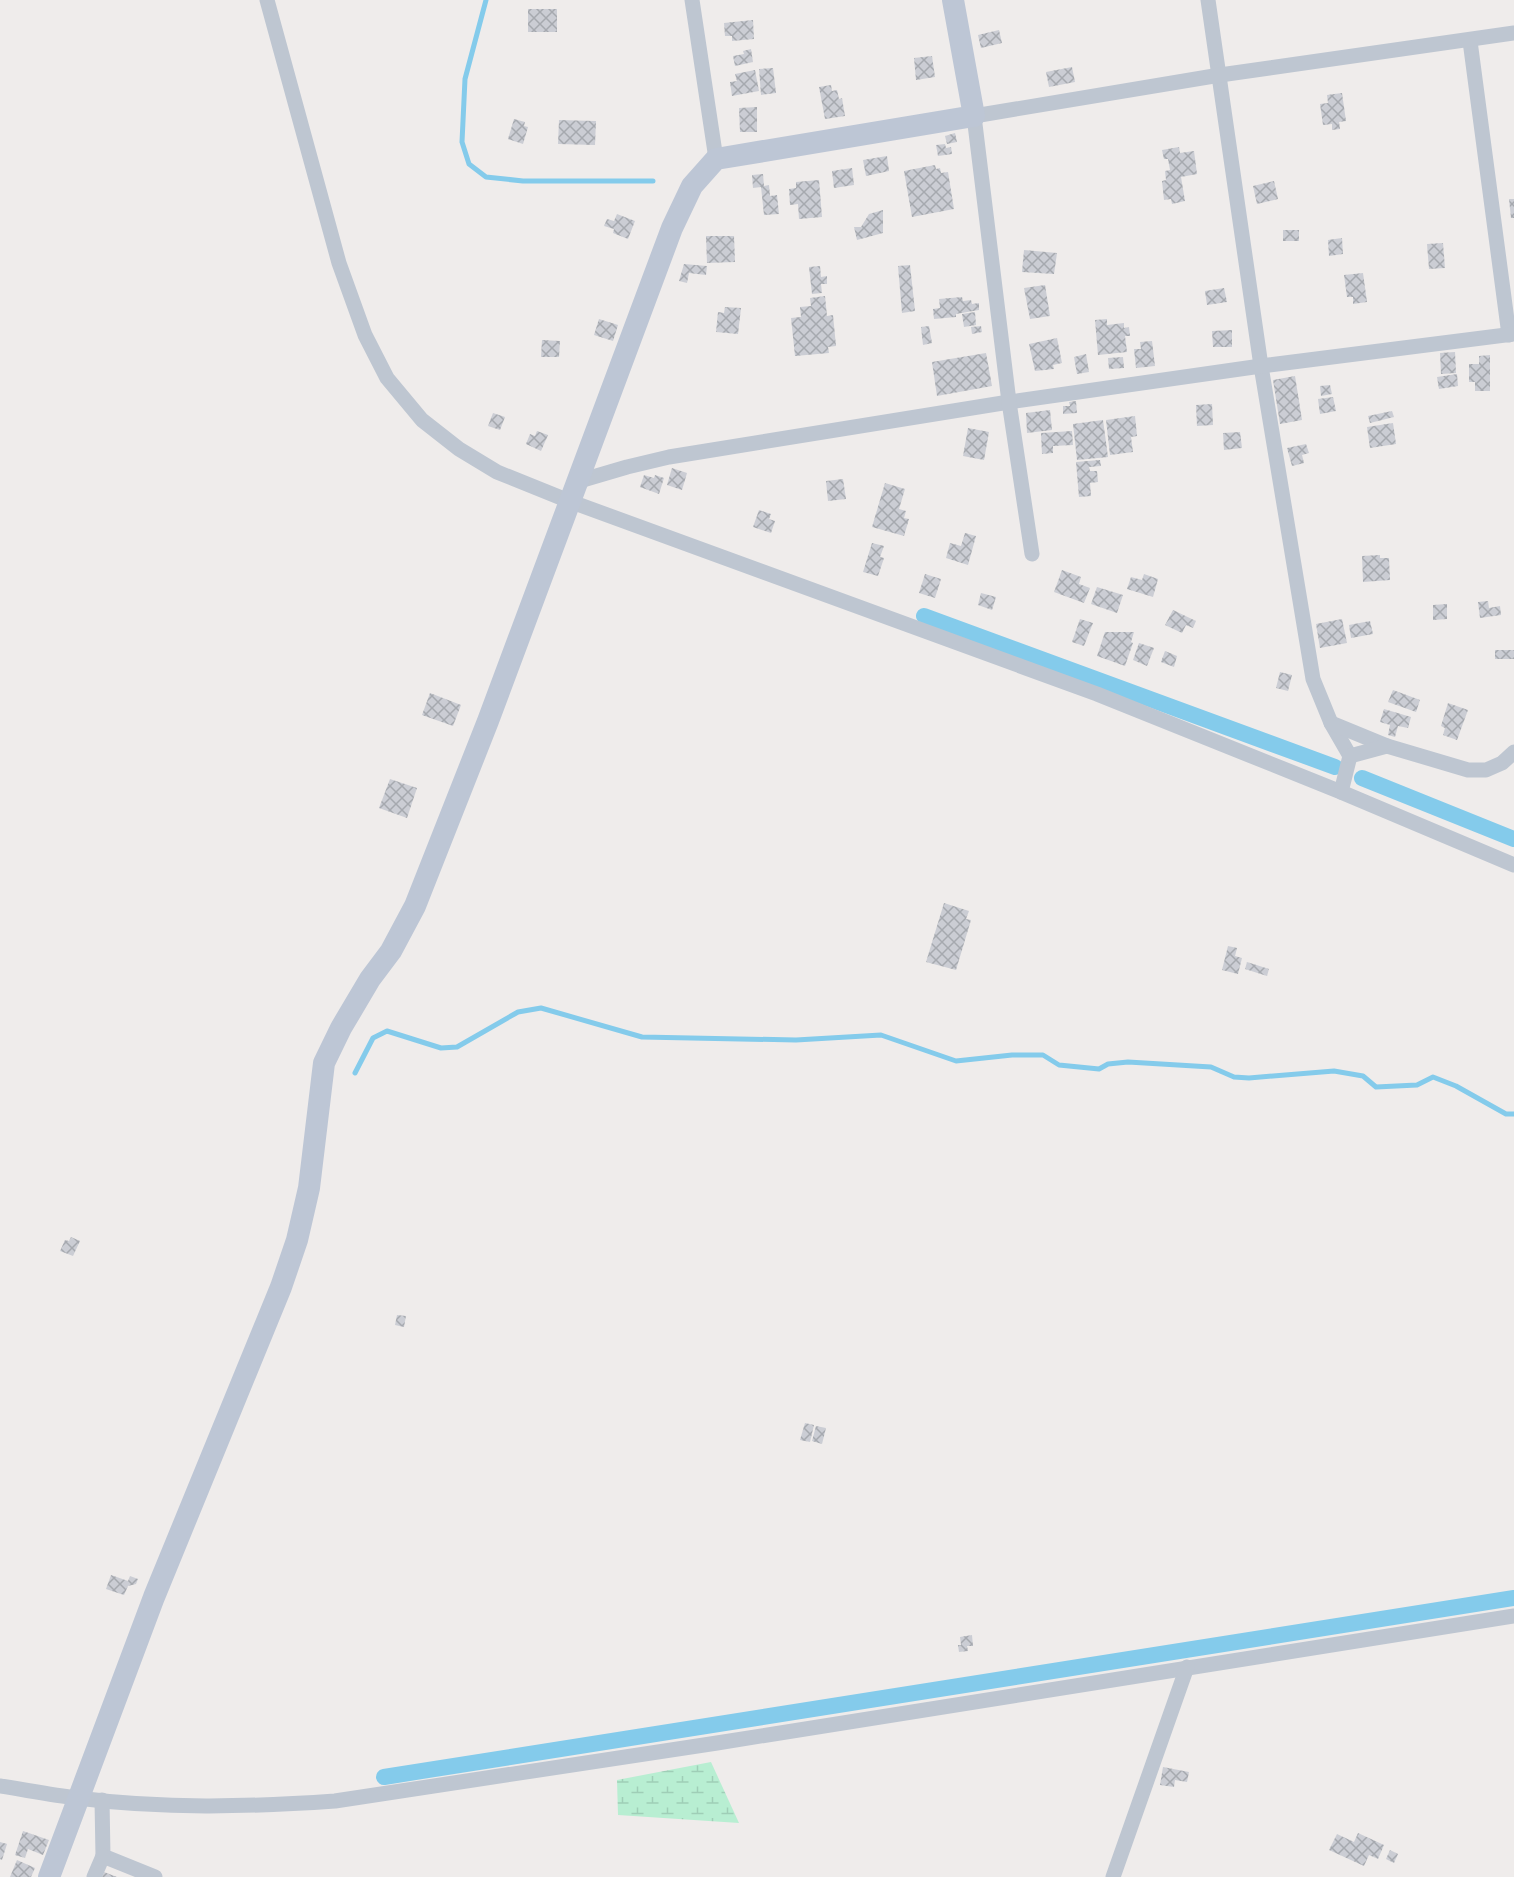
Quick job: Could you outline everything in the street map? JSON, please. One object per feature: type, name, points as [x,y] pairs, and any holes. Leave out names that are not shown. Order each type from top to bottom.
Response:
[{"type":"street","points":[[267,0],[339,263],[365,335],[387,378],[422,420],[459,449],[497,472],[573,492],[1097,694],[1341,792],[1514,866]]},
{"type":"street","points":[[692,0],[716,159]]},
{"type":"street","points":[[953,0],[974,117],[1009,402],[1032,554]]},
{"type":"street","points":[[1208,0],[1260,366],[1313,679],[1331,723],[1350,756],[1341,792]]},
{"type":"street","points":[[49,1877],[154,1598],[281,1287],[297,1240],[309,1188],[324,1064],[341,1028],[370,979],[391,951],[415,906],[488,721],[672,228],[692,186],[716,159],[1220,75],[1514,33]]},
{"type":"street","points":[[573,492],[627,467],[669,457],[1009,402],[1260,366],[1512,334],[1470,40]]},
{"type":"street","points":[[1331,723],[1387,746],[1468,770],[1485,770],[1502,763],[1514,752]]},
{"type":"street","points":[[1350,756],[1387,746]]},
{"type":"street","points":[[0,1786],[79,1798],[216,1807],[335,1801],[717,1743],[1187,1666],[1514,1616]]},
{"type":"street","points":[[1113,1877],[1187,1666]]},
{"type":"street","points":[[94,1877],[103,1856],[102,1800]]},
{"type":"street","points":[[103,1856],[155,1877]]},
{"type":"green space","points":[[711,1762],[739,1823],[618,1815],[617,1780]]},
{"type":"building","points":[[528,9],[557,9],[557,32],[528,32]]},
{"type":"building","points":[[753,20],[754,39],[732,41],[732,36],[725,36],[724,23]]},
{"type":"building","points":[[999,30],[1002,43],[981,48],[978,35]]},
{"type":"building","points":[[751,49],[753,62],[735,66],[733,56],[744,54],[743,51]]},
{"type":"building","points":[[932,56],[935,77],[916,80],[914,58]]},
{"type":"building","points":[[1072,67],[1075,82],[1049,87],[1046,72]]},
{"type":"building","points":[[773,68],[776,93],[761,95],[759,69]]},
{"type":"building","points":[[755,70],[759,91],[732,96],[730,82],[737,81],[735,74]]},
{"type":"building","points":[[831,85],[832,91],[837,90],[839,99],[842,98],[845,116],[825,119],[819,87]]},
{"type":"building","points":[[1342,93],[1346,121],[1339,122],[1340,129],[1332,130],[1332,124],[1323,125],[1320,104],[1328,103],[1327,95]]},
{"type":"building","points":[[757,107],[757,132],[740,132],[739,108]]},
{"type":"building","points":[[514,119],[525,122],[524,126],[528,127],[523,144],[508,139]]},
{"type":"building","points":[[559,120],[596,121],[595,145],[558,144]]},
{"type":"building","points":[[955,133],[957,142],[947,144],[945,136]]},
{"type":"building","points":[[945,144],[946,148],[951,147],[952,154],[938,156],[936,145]]},
{"type":"building","points":[[1179,147],[1180,153],[1194,151],[1197,174],[1181,177],[1185,201],[1172,204],[1171,199],[1164,200],[1162,181],[1166,180],[1165,171],[1170,170],[1168,159],[1164,159],[1162,150]]},
{"type":"building","points":[[887,156],[889,171],[866,176],[863,160]]},
{"type":"building","points":[[935,165],[936,169],[940,168],[941,173],[948,172],[954,209],[912,217],[904,171]]},
{"type":"building","points":[[852,168],[854,185],[834,188],[832,171]]},
{"type":"building","points":[[763,174],[764,186],[769,185],[770,196],[777,195],[779,214],[764,215],[761,187],[753,188],[752,175]]},
{"type":"building","points":[[819,180],[822,217],[799,219],[798,204],[790,205],[789,189],[796,188],[796,182]]},
{"type":"building","points":[[1274,181],[1278,199],[1257,204],[1253,186]]},
{"type":"building","points":[[1509,199],[1514,199],[1514,218],[1511,218]]},
{"type":"building","points":[[883,210],[883,233],[857,240],[854,227],[861,227],[869,214]]},
{"type":"building","points":[[617,214],[635,221],[628,239],[613,233],[614,229],[604,226],[607,219],[614,221]]},
{"type":"building","points":[[1283,230],[1299,230],[1299,241],[1283,241]]},
{"type":"building","points":[[706,236],[734,236],[735,262],[707,263]]},
{"type":"building","points":[[1342,238],[1343,254],[1329,256],[1328,240]]},
{"type":"building","points":[[1443,243],[1445,268],[1429,269],[1427,244]]},
{"type":"building","points":[[1024,250],[1057,253],[1054,274],[1022,272]]},
{"type":"building","points":[[684,264],[707,266],[706,275],[689,273],[687,283],[679,281]]},
{"type":"building","points":[[910,265],[915,311],[902,313],[898,266]]},
{"type":"building","points":[[820,266],[821,277],[827,276],[827,284],[821,284],[822,293],[812,294],[809,267]]},
{"type":"building","points":[[1363,273],[1367,302],[1353,304],[1353,297],[1347,297],[1344,275]]},
{"type":"building","points":[[1045,285],[1050,316],[1030,319],[1024,288]]},
{"type":"building","points":[[1224,288],[1227,302],[1207,305],[1205,291]]},
{"type":"building","points":[[825,296],[827,316],[833,315],[836,346],[828,347],[829,353],[795,356],[791,318],[801,317],[800,307],[811,306],[810,298]]},
{"type":"building","points":[[962,297],[963,301],[971,300],[972,304],[979,303],[979,310],[956,314],[956,317],[934,319],[933,309],[940,308],[939,299]]},
{"type":"building","points":[[725,307],[741,308],[738,334],[716,332],[718,312],[724,313]]},
{"type":"building","points":[[975,312],[976,325],[964,327],[962,314]]},
{"type":"building","points":[[599,319],[618,325],[613,341],[594,335]]},
{"type":"building","points":[[1107,319],[1107,325],[1124,323],[1124,328],[1129,327],[1130,336],[1125,336],[1127,352],[1098,355],[1095,320]]},
{"type":"building","points":[[929,326],[932,343],[923,345],[921,327]]},
{"type":"building","points":[[981,326],[982,332],[972,334],[971,327]]},
{"type":"building","points":[[1232,330],[1232,347],[1213,347],[1212,331]]},
{"type":"building","points":[[1057,338],[1062,363],[1053,365],[1054,369],[1035,371],[1029,344]]},
{"type":"building","points":[[542,340],[560,341],[559,357],[541,357]]},
{"type":"building","points":[[1152,341],[1155,366],[1136,368],[1134,349],[1141,349],[1140,342]]},
{"type":"building","points":[[1455,352],[1456,373],[1441,374],[1440,353]]},
{"type":"building","points":[[986,353],[992,386],[937,396],[932,362]]},
{"type":"building","points":[[1086,354],[1089,372],[1077,374],[1074,357]]},
{"type":"building","points":[[1490,355],[1490,391],[1475,391],[1475,382],[1469,382],[1469,364],[1479,364],[1479,356]]},
{"type":"building","points":[[1123,357],[1124,368],[1109,369],[1108,358]]},
{"type":"building","points":[[1457,374],[1458,386],[1439,389],[1437,377]]},
{"type":"building","points":[[1295,376],[1302,420],[1280,424],[1273,380]]},
{"type":"building","points":[[1330,385],[1332,394],[1321,396],[1320,386]]},
{"type":"building","points":[[1333,397],[1336,411],[1320,414],[1318,399]]},
{"type":"building","points":[[1076,401],[1077,413],[1063,414],[1063,406],[1070,406],[1069,402]]},
{"type":"building","points":[[1212,404],[1213,425],[1197,426],[1196,405]]},
{"type":"building","points":[[1050,410],[1052,430],[1027,433],[1026,413]]},
{"type":"building","points":[[1392,411],[1394,417],[1370,423],[1368,416]]},
{"type":"building","points":[[493,413],[505,417],[500,430],[488,426]]},
{"type":"building","points":[[1135,416],[1137,436],[1131,437],[1133,452],[1110,455],[1106,420]]},
{"type":"building","points":[[1103,420],[1108,457],[1077,460],[1073,424]]},
{"type":"building","points":[[1393,423],[1396,444],[1370,448],[1367,427]]},
{"type":"building","points":[[968,428],[989,432],[984,460],[963,456]]},
{"type":"building","points":[[537,431],[548,435],[541,451],[526,444],[530,434],[535,436]]},
{"type":"building","points":[[1072,431],[1073,445],[1053,446],[1053,453],[1042,454],[1041,433]]},
{"type":"building","points":[[1240,432],[1242,448],[1224,450],[1223,433]]},
{"type":"building","points":[[1306,444],[1309,453],[1302,455],[1304,463],[1292,466],[1287,448]]},
{"type":"building","points":[[1100,460],[1101,466],[1089,467],[1090,471],[1097,471],[1098,482],[1090,483],[1091,496],[1079,497],[1076,462]]},
{"type":"building","points":[[672,468],[687,473],[682,490],[667,485]]},
{"type":"building","points":[[644,475],[664,478],[659,494],[640,487]]},
{"type":"building","points":[[843,479],[846,499],[828,501],[826,481]]},
{"type":"building","points":[[885,483],[905,489],[899,509],[906,511],[904,518],[909,519],[904,536],[872,527]]},
{"type":"building","points":[[759,510],[771,514],[769,519],[775,521],[771,533],[753,527]]},
{"type":"building","points":[[965,533],[976,536],[968,565],[946,558],[950,543],[961,546]]},
{"type":"building","points":[[872,543],[884,546],[880,557],[884,558],[878,576],[863,572]]},
{"type":"building","points":[[1380,555],[1380,558],[1389,558],[1390,580],[1363,582],[1362,556]]},
{"type":"building","points":[[1062,570],[1081,577],[1079,584],[1090,588],[1084,603],[1054,592]]},
{"type":"building","points":[[925,574],[941,579],[935,598],[919,593]]},
{"type":"building","points":[[1144,574],[1158,579],[1153,597],[1127,589],[1131,577],[1142,580]]},
{"type":"building","points":[[1097,587],[1123,595],[1117,613],[1091,604]]},
{"type":"building","points":[[981,593],[996,597],[992,610],[978,605]]},
{"type":"building","points":[[1488,601],[1489,608],[1500,606],[1501,615],[1480,618],[1478,602]]},
{"type":"building","points":[[1447,604],[1447,619],[1433,620],[1433,605]]},
{"type":"building","points":[[1173,610],[1196,621],[1193,628],[1186,625],[1182,633],[1165,625]]},
{"type":"building","points":[[1080,619],[1093,623],[1084,646],[1072,642]]},
{"type":"building","points":[[1342,619],[1347,643],[1320,648],[1316,624]]},
{"type":"building","points":[[1370,621],[1373,634],[1351,638],[1349,625]]},
{"type":"building","points":[[1105,632],[1134,632],[1131,642],[1133,643],[1125,666],[1097,656]]},
{"type":"building","points":[[1139,643],[1154,648],[1147,666],[1133,660]]},
{"type":"building","points":[[1495,650],[1514,650],[1514,659],[1495,659]]},
{"type":"building","points":[[1165,651],[1177,656],[1174,667],[1161,662]]},
{"type":"building","points":[[1280,672],[1292,675],[1288,691],[1276,688]]},
{"type":"building","points":[[1393,690],[1420,700],[1416,712],[1388,702]]},
{"type":"building","points":[[430,693],[461,705],[453,726],[422,715]]},
{"type":"building","points":[[1448,703],[1468,710],[1457,740],[1443,735],[1445,728],[1441,726]]},
{"type":"building","points":[[1384,709],[1411,717],[1408,728],[1398,726],[1395,737],[1388,735],[1390,725],[1380,722]]},
{"type":"building","points":[[390,779],[417,788],[407,818],[379,808]]},
{"type":"building","points":[[944,903],[969,911],[966,919],[971,920],[956,970],[926,962]]},
{"type":"building","points":[[1228,946],[1237,948],[1235,956],[1242,958],[1238,974],[1222,970]]},
{"type":"building","points":[[1247,962],[1269,969],[1267,976],[1245,969]]},
{"type":"building","points":[[71,1237],[80,1241],[73,1256],[60,1251],[65,1240],[69,1241]]},
{"type":"building","points":[[397,1315],[406,1316],[404,1327],[395,1325]]},
{"type":"building","points":[[805,1423],[814,1425],[810,1442],[800,1440]]},
{"type":"building","points":[[816,1426],[826,1428],[822,1444],[812,1441]]},
{"type":"building","points":[[111,1575],[128,1581],[130,1576],[138,1579],[136,1584],[128,1586],[124,1595],[106,1589]]},
{"type":"building","points":[[972,1635],[973,1646],[967,1646],[968,1651],[959,1652],[960,1637]]},
{"type":"building","points":[[1163,1767],[1189,1772],[1187,1782],[1175,1780],[1174,1787],[1160,1785]]},
{"type":"building","points":[[23,1831],[49,1840],[43,1855],[28,1849],[25,1858],[15,1855]]},
{"type":"building","points":[[1358,1833],[1384,1845],[1378,1859],[1369,1855],[1364,1866],[1329,1850],[1337,1834],[1354,1842]]},
{"type":"building","points":[[0,1842],[7,1844],[2,1860],[0,1859]]},
{"type":"building","points":[[1390,1850],[1398,1854],[1394,1863],[1386,1859]]},
{"type":"building","points":[[17,1860],[35,1868],[31,1877],[10,1877]]},
{"type":"building","points":[[104,1872],[117,1877],[102,1877]]},
{"type":"waterway","points":[[486,0],[465,79],[462,142],[469,164],[486,177],[523,181],[653,181]]},
{"type":"waterway","points":[[924,616],[1335,767]]},
{"type":"waterway","points":[[1362,778],[1514,839]]},
{"type":"waterway","points":[[355,1073],[373,1038],[387,1031],[441,1048],[457,1047],[518,1012],[541,1008],[642,1037],[796,1040],[881,1035],[956,1061],[1012,1055],[1043,1055],[1059,1065],[1099,1069],[1108,1064],[1128,1062],[1211,1067],[1234,1077],[1249,1078],[1334,1071],[1363,1076],[1376,1087],[1417,1085],[1433,1077],[1456,1086],[1506,1114],[1514,1114]]},
{"type":"waterway","points":[[384,1777],[1514,1598]]}]
